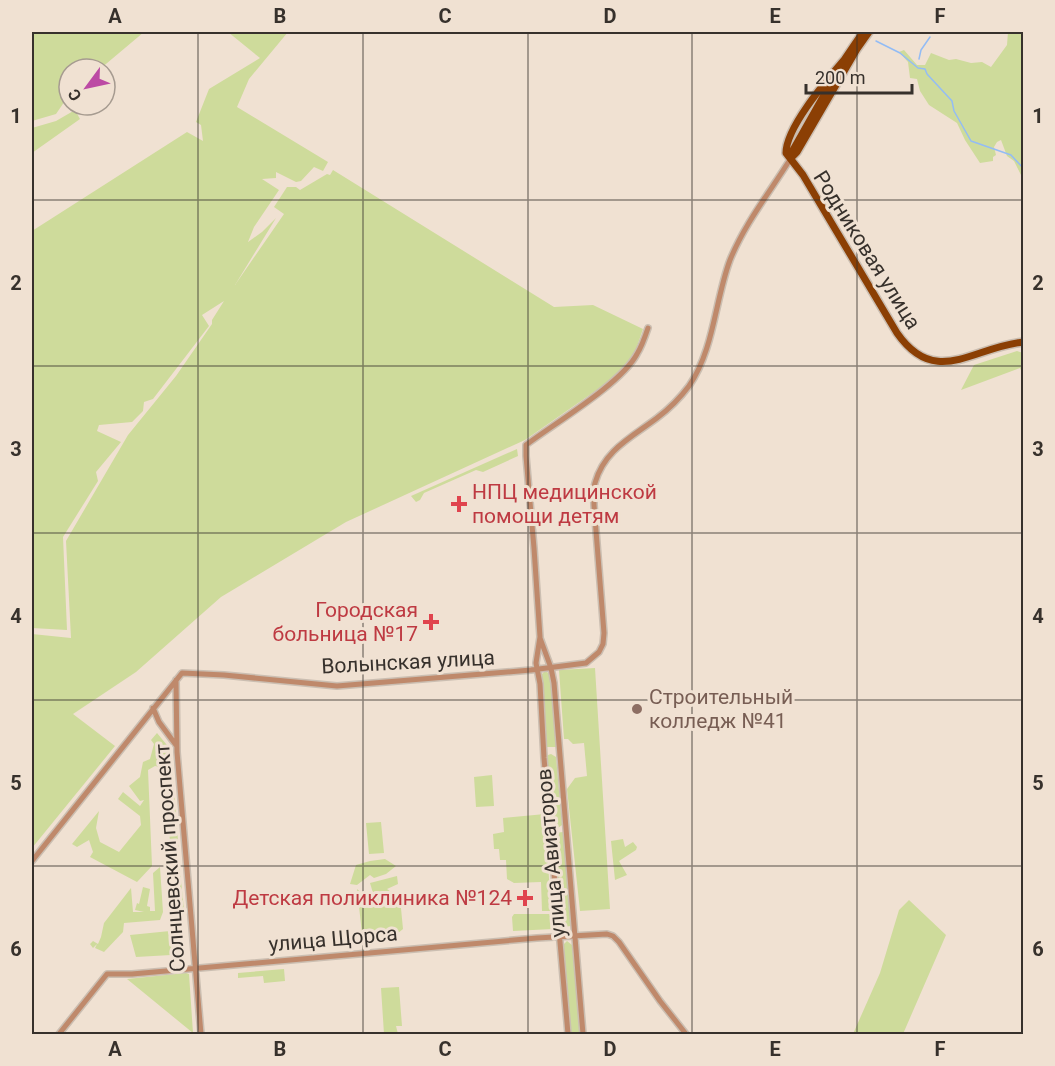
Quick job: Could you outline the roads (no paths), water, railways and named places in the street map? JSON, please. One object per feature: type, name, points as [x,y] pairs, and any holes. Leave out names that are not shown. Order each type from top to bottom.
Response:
[{"type":"main road","points":[[862,32],[844,60],[814,97],[788,139],[786,153],[791,158],[798,152],[869,32]]},
{"type":"main road","name":"Родниковая улица","points":[[791,158],[897,333],[913,351],[931,360],[947,362],[1023,342]]},
{"type":"street","points":[[538,669],[586,663],[595,657],[603,644],[594,505],[595,485],[601,467],[611,451],[673,405],[690,384],[702,361],[727,270],[737,245],[748,223],[791,158]]},
{"type":"street","name":"улица Авиаторов","points":[[568,1035],[536,663],[540,637],[526,445],[602,390],[626,369],[637,355],[648,328]]},
{"type":"street","name":"улица Авиаторов","points":[[540,637],[551,668],[583,1035]]},
{"type":"street","name":"Волынская улица","points":[[176,680],[184,673],[337,687],[538,669]]},
{"type":"street","points":[[32,861],[176,680]]},
{"type":"street","name":"Солнцевский проспект","points":[[176,680],[177,750],[201,1035]]},
{"type":"street","points":[[166,691],[171,693],[175,704]]},
{"type":"street","points":[[153,708],[177,750]]},
{"type":"street","points":[[144,719],[149,718],[159,722]]},
{"type":"street","name":"улица Щорса","points":[[59,1035],[105,976],[109,974],[132,974],[560,936],[607,934],[616,938],[686,1035]]},
{"type":"waterway","points":[[919,59],[921,50],[930,37]]},
{"type":"waterway","points":[[876,41],[900,53],[918,68],[925,69],[952,101],[954,111],[971,141],[1011,155],[1024,169]]},
{"type":"place","name":"НПЦ медицинской помощи детям","points":[[459,504]]},
{"type":"place","name":"Городская больница №17","points":[[431,622]]},
{"type":"place","name":"Строительный колледж №41","points":[[637,709]]},
{"type":"place","name":"Детская поликлиника №124","points":[[525,898]]}]
